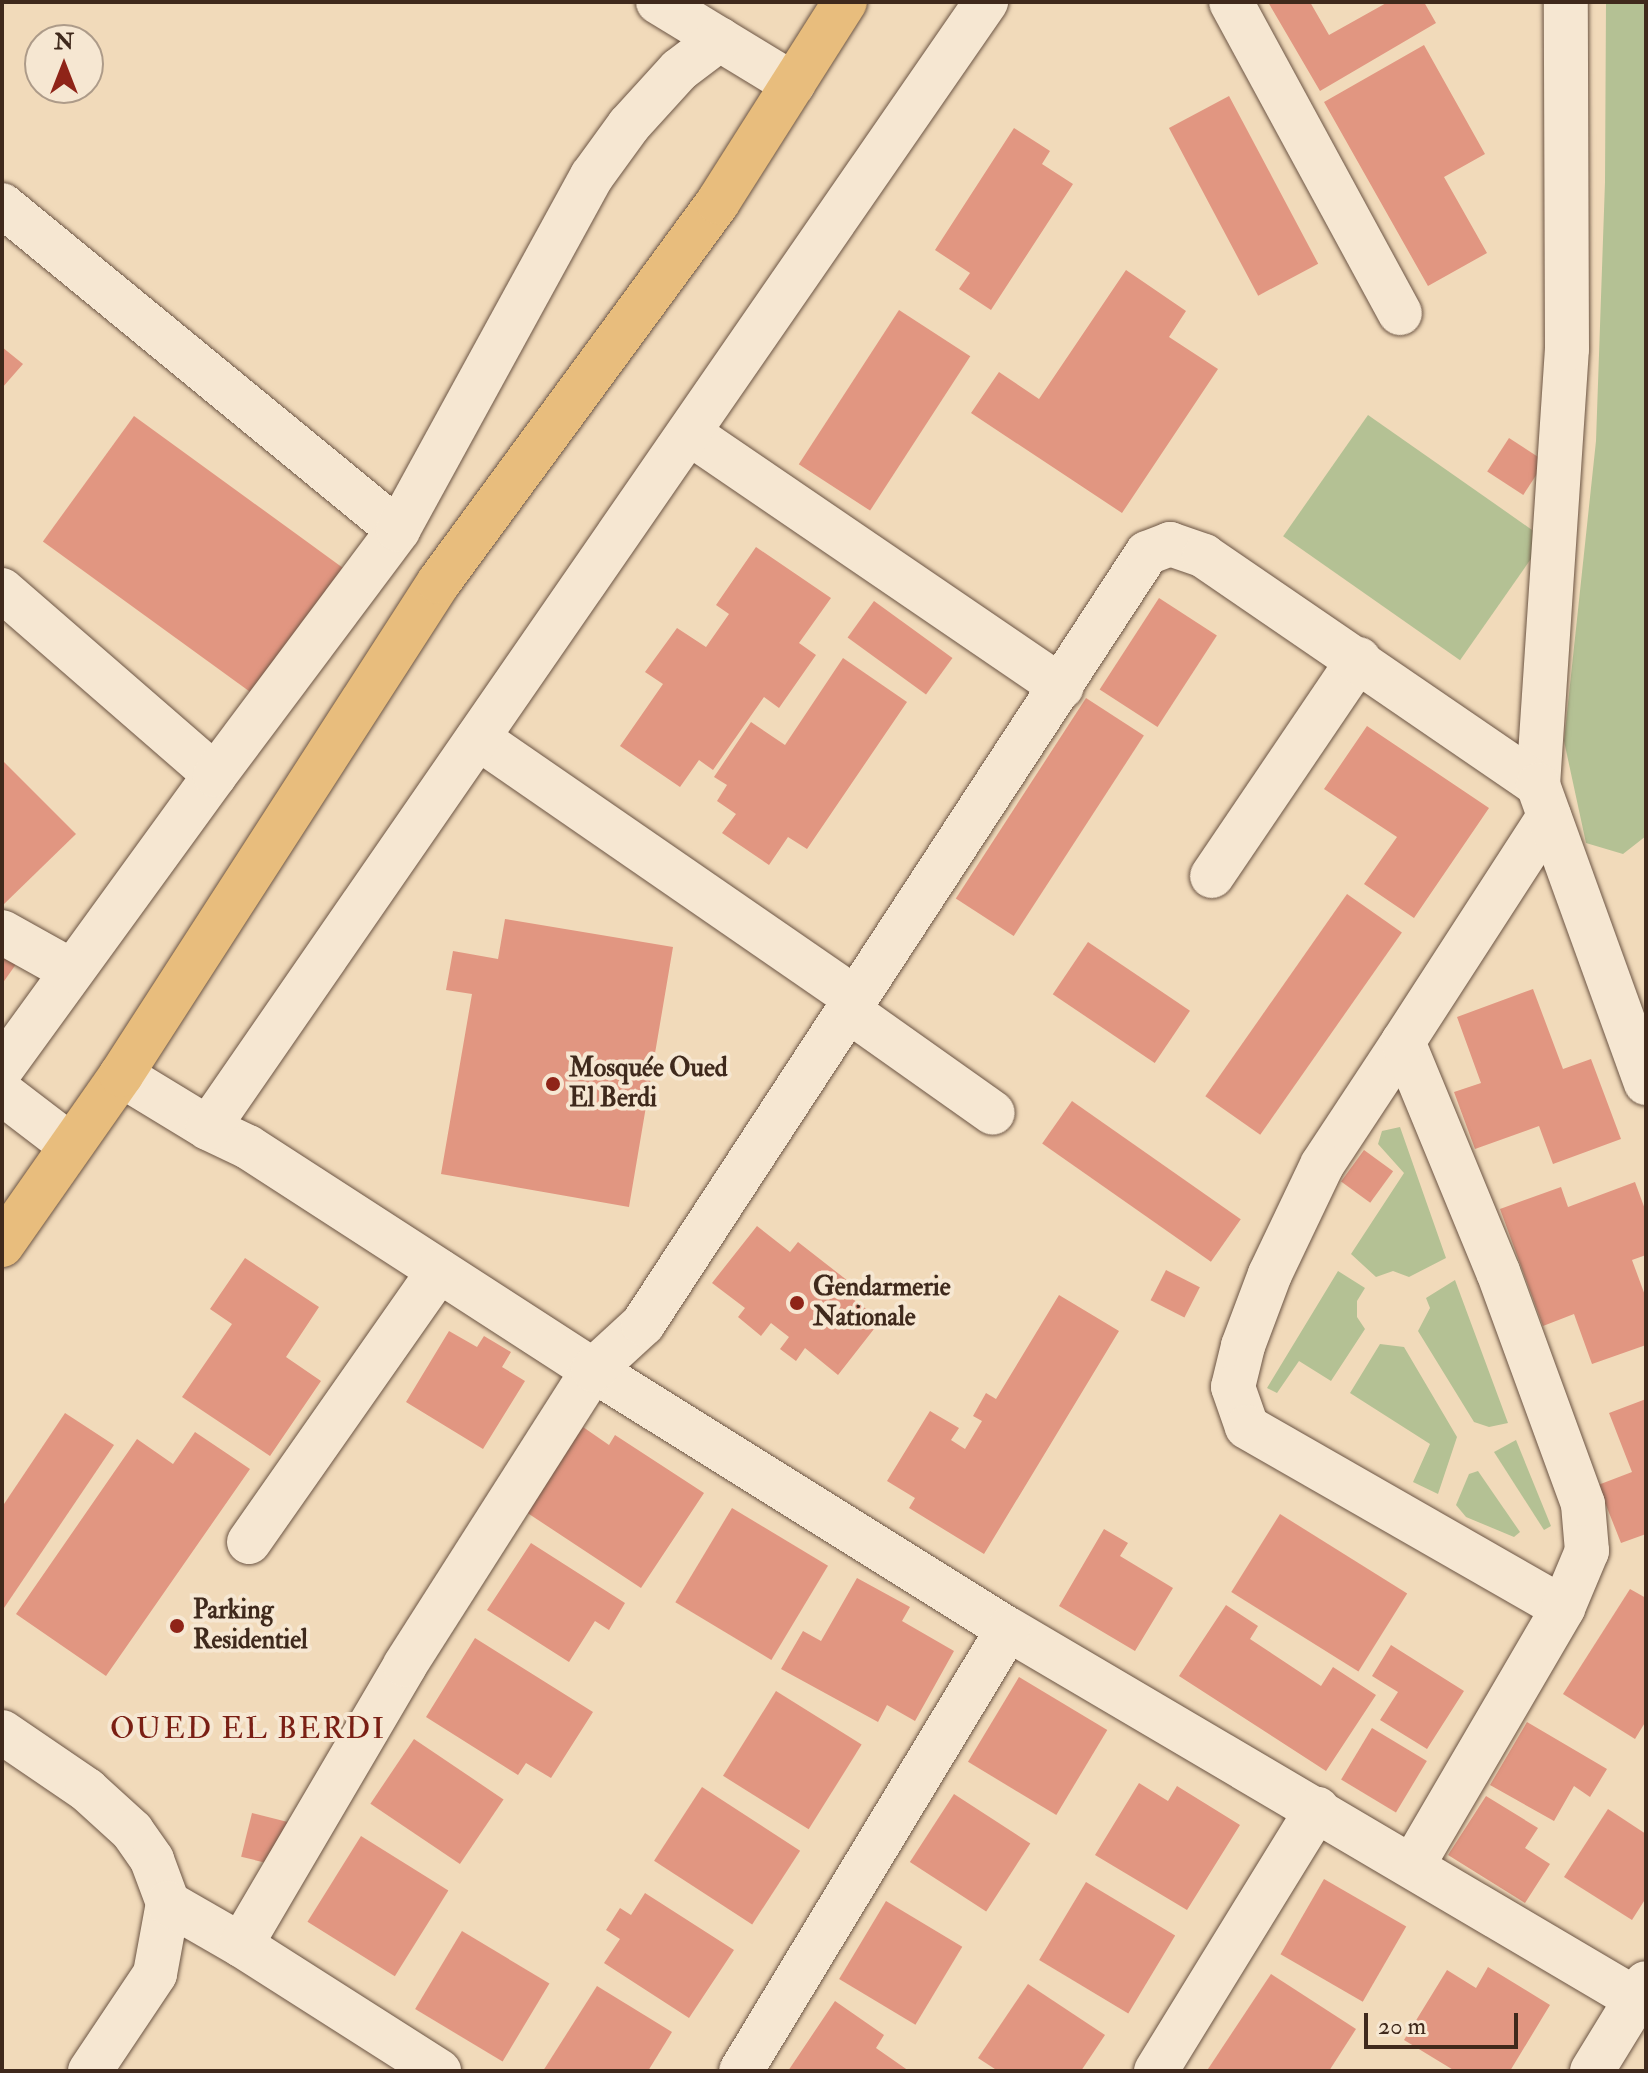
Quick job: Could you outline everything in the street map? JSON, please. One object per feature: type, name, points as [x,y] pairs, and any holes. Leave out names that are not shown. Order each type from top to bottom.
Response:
[{"type":"main road","points":[[2,1245],[121,1075],[439,582],[718,202],[845,2]]},
{"type":"street","points":[[658,2],[793,84]]},
{"type":"street","points":[[208,1128],[986,2]]},
{"type":"street","points":[[1231,2],[1400,313]]},
{"type":"street","points":[[1566,2],[1567,349],[1544,801],[1646,1083]]},
{"type":"street","points":[[2,1068],[398,530],[592,176],[629,125],[679,70],[720,39]]},
{"type":"street","points":[[2,205],[398,530]]},
{"type":"street","points":[[689,433],[1062,687]]},
{"type":"street","points":[[241,1945],[405,1665],[593,1370],[643,1324],[1147,553],[1170,544],[1204,556],[1359,659],[1544,801]]},
{"type":"street","points":[[2,590],[215,775]]},
{"type":"street","points":[[1212,876],[1359,659]]},
{"type":"street","points":[[478,738],[853,1005],[993,1113]]},
{"type":"street","points":[[1544,801],[1403,1042],[1322,1165],[1270,1274],[1243,1346],[1233,1387],[1247,1427],[1563,1608]]},
{"type":"street","points":[[2,932],[72,971]]},
{"type":"street","points":[[1403,1042],[1498,1272],[1583,1504],[1587,1551],[1563,1608],[1413,1865]]},
{"type":"street","points":[[121,1075],[208,1128],[248,1147],[593,1370],[1008,1629],[1413,1865],[1641,1991],[1592,2071]]},
{"type":"street","points":[[2,1093],[70,1145]]},
{"type":"street","points":[[249,1542],[439,1271]]},
{"type":"street","points":[[741,2071],[1008,1629]]},
{"type":"street","points":[[2,1732],[87,1790],[132,1831],[152,1860],[168,1903],[155,1974],[90,2071]]},
{"type":"street","points":[[1156,2071],[1317,1809]]},
{"type":"street","points":[[168,1903],[241,1945],[439,2071]]},
{"type":"green space","points":[[1606,2],[1646,2],[1646,836],[1623,854],[1586,843],[1564,741],[1596,441],[1605,182]]},
{"type":"green space","points":[[1368,415],[1545,539],[1460,660],[1283,536]]},
{"type":"green space","points":[[1400,1127],[1446,1258],[1409,1277],[1393,1271],[1376,1277],[1351,1254],[1404,1173],[1378,1144],[1382,1131]]},
{"type":"green space","points":[[1338,1271],[1365,1288],[1357,1301],[1357,1317],[1365,1329],[1331,1381],[1299,1361],[1277,1393],[1267,1388]]},
{"type":"green space","points":[[1455,1280],[1508,1423],[1489,1427],[1474,1422],[1418,1331],[1430,1308],[1426,1298]]},
{"type":"green space","points":[[1380,1344],[1404,1347],[1457,1437],[1438,1494],[1413,1482],[1430,1444],[1350,1393]]},
{"type":"green space","points":[[1516,1440],[1551,1526],[1544,1530],[1494,1452]]},
{"type":"green space","points":[[1478,1471],[1520,1532],[1514,1537],[1466,1517],[1456,1505],[1469,1474]]},
{"type":"building","points":[[1268,2],[1310,2],[1329,35],[1388,2],[1424,2],[1436,23],[1320,91]]},
{"type":"building","points":[[1424,45],[1485,154],[1444,177],[1487,253],[1428,286],[1324,102]]},
{"type":"building","points":[[1229,96],[1318,264],[1258,296],[1169,128]]},
{"type":"building","points":[[1014,128],[1050,151],[1042,164],[1073,184],[991,310],[959,289],[970,273],[935,250]]},
{"type":"building","points":[[1126,270],[1186,311],[1169,337],[1218,369],[1122,513],[971,413],[999,372],[1039,399]]},
{"type":"building","points":[[899,310],[970,356],[870,511],[799,464]]},
{"type":"building","points":[[2,347],[23,364],[2,388]]},
{"type":"building","points":[[134,416],[345,569],[254,695],[43,541]]},
{"type":"building","points":[[1509,438],[1545,461],[1523,495],[1487,472]]},
{"type":"building","points":[[756,547],[831,598],[799,643],[816,655],[779,708],[764,697],[713,770],[699,760],[680,787],[620,746],[663,684],[645,672],[677,628],[706,647],[729,614],[716,605]]},
{"type":"building","points":[[1159,598],[1217,636],[1158,727],[1100,689]]},
{"type":"building","points":[[874,601],[952,658],[926,694],[848,637]]},
{"type":"building","points":[[843,658],[907,702],[807,849],[788,837],[769,865],[722,833],[736,814],[717,801],[727,785],[714,777],[751,722],[785,745]]},
{"type":"building","points":[[1086,698],[1144,736],[1014,936],[956,898]]},
{"type":"building","points":[[1367,726],[1489,808],[1414,918],[1364,884],[1397,837],[1324,789]]},
{"type":"building","points":[[2,760],[76,834],[2,906]]},
{"type":"building","points":[[1347,894],[1402,932],[1260,1135],[1205,1096]]},
{"type":"building","name":"Mosquée Oued El Berdi","points":[[505,919],[673,947],[629,1207],[441,1174],[472,994],[446,990],[453,951],[498,959]]},
{"type":"building","points":[[1088,942],[1190,1011],[1155,1063],[1053,994]]},
{"type":"building","points":[[2,948],[19,960],[2,984]]},
{"type":"building","points":[[1533,989],[1563,1069],[1591,1059],[1621,1139],[1553,1164],[1539,1126],[1475,1149],[1454,1092],[1481,1083],[1457,1017]]},
{"type":"building","points":[[1072,1101],[1241,1219],[1211,1262],[1042,1144]]},
{"type":"building","points":[[1364,1150],[1393,1171],[1370,1203],[1341,1182]]},
{"type":"building","points":[[1635,1182],[1646,1212],[1646,1255],[1632,1260],[1646,1298],[1646,1345],[1592,1364],[1574,1314],[1543,1326],[1500,1209],[1561,1187],[1568,1207]]},
{"type":"building","name":"Gendarmerie Nationale","points":[[757,1226],[790,1252],[798,1242],[857,1288],[850,1297],[881,1320],[838,1375],[805,1348],[796,1361],[780,1349],[789,1337],[771,1323],[761,1336],[738,1317],[745,1308],[712,1283]]},
{"type":"building","points":[[245,1258],[319,1307],[286,1357],[321,1381],[270,1456],[182,1397],[232,1324],[210,1309]]},
{"type":"building","points":[[1166,1270],[1200,1287],[1184,1318],[1151,1300]]},
{"type":"building","points":[[1059,1295],[1119,1331],[984,1554],[909,1508],[915,1498],[887,1481],[930,1411],[959,1428],[951,1440],[965,1449],[982,1421],[973,1416],[986,1393],[996,1399]]},
{"type":"building","points":[[449,1331],[477,1347],[484,1336],[511,1352],[502,1367],[525,1381],[483,1449],[406,1402]]},
{"type":"building","points":[[1646,1399],[1646,1534],[1621,1543],[1598,1485],[1632,1472],[1609,1413]]},
{"type":"building","points":[[65,1413],[114,1445],[2,1611],[2,1507]]},
{"type":"building","points":[[583,1427],[609,1445],[615,1435],[704,1493],[641,1588],[526,1512]]},
{"type":"building","points":[[195,1432],[250,1469],[106,1676],[16,1614],[137,1439],[173,1464]]},
{"type":"building","points":[[732,1508],[828,1566],[771,1660],[675,1602]]},
{"type":"building","points":[[1280,1514],[1407,1593],[1358,1672],[1231,1592]]},
{"type":"building","points":[[1104,1529],[1128,1543],[1120,1556],[1173,1588],[1135,1651],[1059,1606]]},
{"type":"building","points":[[531,1543],[625,1603],[609,1630],[595,1621],[569,1662],[487,1610]]},
{"type":"building","points":[[857,1578],[910,1607],[902,1621],[954,1651],[915,1721],[887,1705],[878,1722],[781,1669],[803,1631],[821,1641]]},
{"type":"building","points":[[1630,1589],[1646,1598],[1646,1721],[1635,1739],[1563,1694]]},
{"type":"building","points":[[1226,1605],[1258,1626],[1250,1639],[1321,1686],[1333,1667],[1376,1695],[1326,1771],[1179,1676]]},
{"type":"building","points":[[475,1638],[593,1712],[551,1778],[526,1763],[518,1775],[426,1717]]},
{"type":"building","points":[[1391,1645],[1464,1691],[1427,1749],[1380,1720],[1398,1692],[1372,1676]]},
{"type":"building","points":[[1019,1677],[1107,1730],[1056,1815],[968,1762]]},
{"type":"building","points":[[776,1691],[862,1745],[809,1829],[723,1776]]},
{"type":"building","points":[[1527,1722],[1607,1769],[1590,1797],[1574,1786],[1554,1821],[1490,1785]]},
{"type":"building","points":[[1372,1728],[1427,1761],[1396,1812],[1341,1779]]},
{"type":"building","points":[[414,1739],[504,1799],[460,1864],[370,1804]]},
{"type":"building","points":[[1139,1783],[1168,1801],[1177,1786],[1240,1825],[1187,1910],[1095,1855]]},
{"type":"building","points":[[702,1787],[800,1851],[752,1925],[654,1861]]},
{"type":"building","points":[[954,1794],[1030,1844],[986,1911],[910,1862]]},
{"type":"building","points":[[1486,1796],[1538,1828],[1525,1848],[1550,1864],[1525,1903],[1448,1855]]},
{"type":"building","points":[[1608,1809],[1646,1834],[1646,1898],[1632,1920],[1564,1877]]},
{"type":"building","points":[[252,1813],[293,1823],[282,1867],[241,1857]]},
{"type":"building","points":[[361,1836],[448,1891],[395,1976],[307,1922]]},
{"type":"building","points":[[1324,1879],[1406,1926],[1363,2002],[1280,1954]]},
{"type":"building","points":[[1086,1882],[1175,1936],[1128,2014],[1039,1960]]},
{"type":"building","points":[[645,1893],[734,1950],[689,2018],[604,1963],[620,1939],[606,1930],[620,1908],[631,1915]]},
{"type":"building","points":[[886,1901],[962,1947],[915,2025],[839,1979]]},
{"type":"building","points":[[462,1931],[549,1984],[503,2062],[415,2009]]},
{"type":"building","points":[[1488,1967],[1550,2005],[1510,2071],[1455,2071],[1404,2040],[1447,1970],[1476,1988]]},
{"type":"building","points":[[1271,1974],[1356,2029],[1329,2071],[1211,2071],[1208,2069]]},
{"type":"building","points":[[1028,1984],[1105,2035],[1081,2071],[998,2071],[978,2058]]},
{"type":"building","points":[[597,1986],[672,2032],[648,2071],[543,2071]]},
{"type":"building","points":[[835,2001],[884,2035],[876,2048],[909,2071],[788,2071]]},
{"type":"place","name":"Mosquée Oued El Berdi","points":[[553,1084]]},
{"type":"place","name":"Gendarmerie Nationale","points":[[797,1303]]},
{"type":"place","name":"Parking Residentiel","points":[[177,1626]]},
{"type":"district","name":"OUED EL BERDI","points":[[248,1729]]}]
